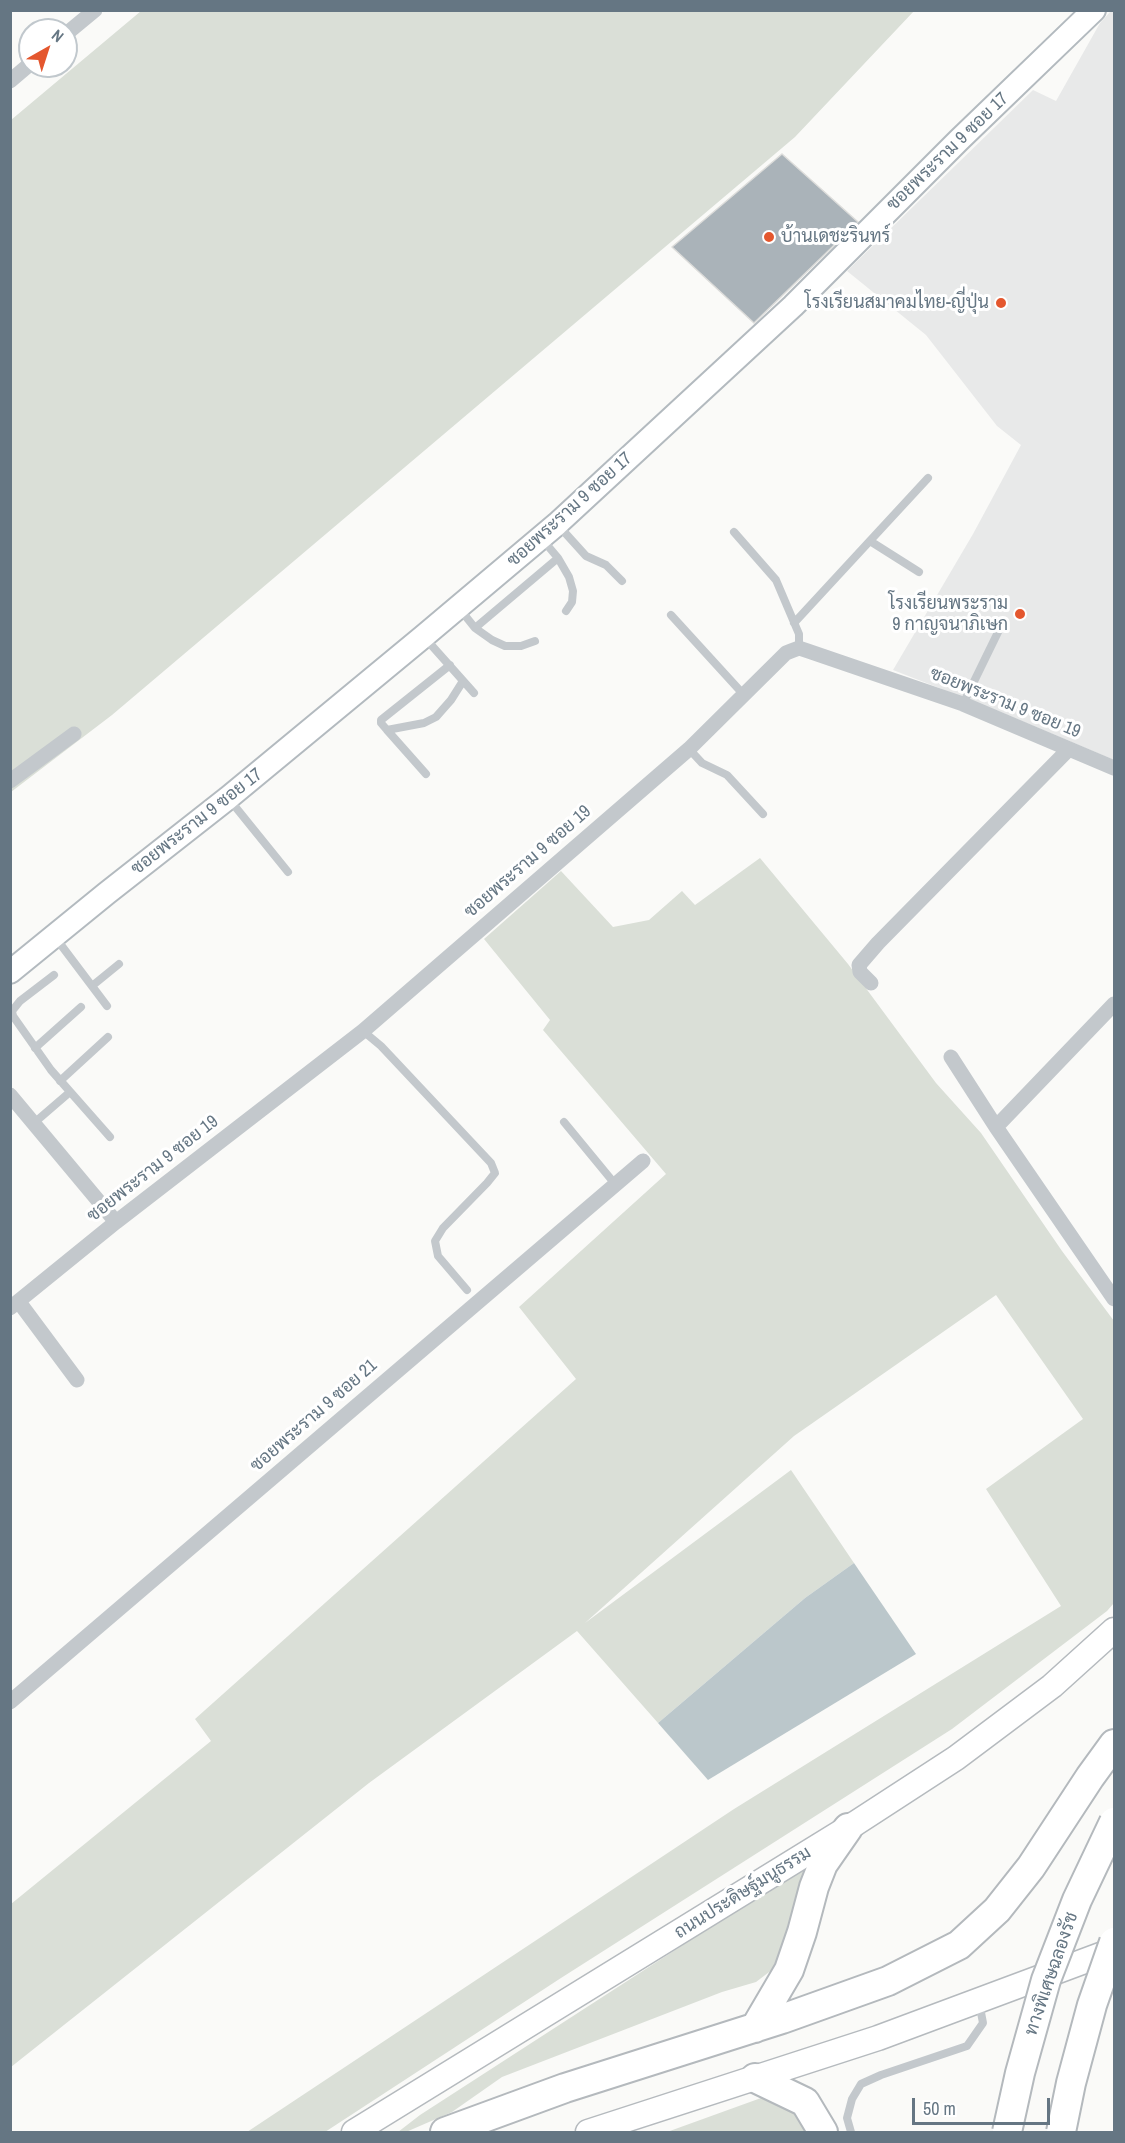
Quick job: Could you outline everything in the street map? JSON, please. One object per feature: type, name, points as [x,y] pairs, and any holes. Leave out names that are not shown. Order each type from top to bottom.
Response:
[{"type":"highway","points":[[445,2133],[565,2088],[755,2028],[888,1981],[959,1945],[997,1910],[1031,1867],[1114,1744]]},
{"type":"highway","name":"ทางพิเศษฉลองรัช","points":[[1007,2133],[1020,2073],[1046,1980],[1077,1900],[1114,1822]]},
{"type":"highway","points":[[755,2028],[789,1970],[814,1887],[824,1864],[848,1828]]},
{"type":"highway","points":[[1061,2133],[1071,2083],[1092,2005],[1114,1942]]},
{"type":"highway","points":[[755,2078],[805,2102],[823,2133]]},
{"type":"main road","name":"ถนนประดิษฐ์มนูธรรม","points":[[354,2133],[848,1828],[965,1752],[1052,1686],[1114,1630]]},
{"type":"main road","points":[[588,2133],[878,2038],[1114,1950]]},
{"type":"street","points":[[78,24],[95,10]]},
{"type":"street","name":"ซอยพระราม 9 ซอย 17","points":[[10,972],[228,798],[459,608],[549,530],[793,306],[959,140],[1094,10]]},
{"type":"street","name":"ซอยพระราม 9 ซอย 19","points":[[15,1305],[116,1222],[363,1031],[689,749],[786,653],[799,648],[963,704],[1114,768]]},
{"type":"street","points":[[10,781],[74,734]]},
{"type":"street","points":[[871,983],[860,972],[859,965],[1069,749]]},
{"type":"street","points":[[996,1127],[1114,1004]]},
{"type":"street","points":[[951,1057],[1114,1299]]},
{"type":"street","points":[[10,1095],[116,1222]]},
{"type":"street","name":"ซอยพระราม 9 ซอย 21","points":[[10,1702],[643,1161]]},
{"type":"street","points":[[15,1305],[77,1380]]},
{"type":"lane","points":[[794,622],[928,478]]},
{"type":"lane","points":[[549,530],[558,558],[569,577],[573,591],[573,598],[566,611]]},
{"type":"lane","points":[[549,530],[588,557],[606,565],[622,581]]},
{"type":"lane","points":[[734,532],[776,579],[799,634],[799,648]]},
{"type":"lane","points":[[870,541],[919,572]]},
{"type":"lane","points":[[475,628],[558,558]]},
{"type":"lane","points":[[459,608],[475,628],[492,640],[506,646],[521,646],[535,640]]},
{"type":"lane","points":[[671,615],[744,695]]},
{"type":"lane","points":[[963,704],[1002,624]]},
{"type":"lane","points":[[424,636],[474,693]]},
{"type":"lane","points":[[426,774],[381,723],[381,720],[450,665]]},
{"type":"lane","points":[[387,730],[424,723],[436,717],[451,700],[463,681]]},
{"type":"lane","points":[[689,749],[702,763],[727,775],[763,814]]},
{"type":"lane","points":[[228,798],[288,872]]},
{"type":"lane","points":[[54,936],[107,1006]]},
{"type":"lane","points":[[92,986],[119,964]]},
{"type":"lane","points":[[54,975],[20,1001],[12,1011],[17,1025],[60,1081],[110,1137]]},
{"type":"lane","points":[[35,1048],[81,1007]]},
{"type":"lane","points":[[363,1031],[381,1046],[491,1163],[495,1173],[443,1228],[435,1241],[438,1256],[467,1290]]},
{"type":"lane","points":[[60,1081],[108,1037]]},
{"type":"lane","points":[[34,1123],[70,1092]]},
{"type":"lane","points":[[564,1122],[615,1184]]},
{"type":"lane","points":[[851,2133],[847,2118],[852,2099],[861,2084],[967,2046],[983,2023],[979,2001]]},
{"type":"shaded area","points":[[141,11],[914,11],[795,137],[112,715],[11,792],[11,120],[61,78],[78,78],[78,64]]},
{"type":"shaded area","name":"โรงเรียนสมาคมไทย-ญี่ปุ่น","points":[[1110,12],[1114,12],[1114,760],[893,670],[973,534],[1021,445],[997,426],[926,335],[847,271],[1033,90],[1056,101],[1100,23]]},
{"type":"shaded area","points":[[760,858],[848,964],[936,1083],[981,1133],[1062,1251],[1114,1321],[1114,1603],[1107,1611],[952,1729],[561,1978],[325,2132],[247,2132],[734,1809],[1061,1606],[986,1489],[1083,1419],[996,1295],[794,1436],[585,1623],[791,1470],[854,1563],[805,1598],[658,1723],[577,1631],[369,1783],[11,2067],[11,1904],[211,1741],[195,1719],[576,1379],[519,1307],[666,1174],[543,1030],[550,1020],[484,939],[561,871],[613,927],[649,920],[682,891],[695,905]]},
{"type":"shaded area","points":[[854,1563],[916,1654],[708,1780],[658,1723],[805,1598]]},
{"type":"shaded area","points":[[805,1866],[793,1939],[781,1963],[756,1982],[722,1992],[502,2077],[452,2112],[406,2132],[398,2132],[420,2115]]},
{"type":"shaded area","points":[[761,2098],[785,2105],[805,2119],[811,2132],[667,2132]]},
{"type":"building","name":"บ้านเดชะรินทร์","points":[[782,154],[858,222],[754,323],[672,247]]},
{"type":"place","name":"บ้านเดชะรินทร์","points":[[769,237]]},
{"type":"place","name":"โรงเรียนสมาคมไทย-ญี่ปุ่น","points":[[1001,303]]},
{"type":"place","name":"โรงเรียนพระราม 9 กาญจนาภิเษก","points":[[1020,614]]}]
